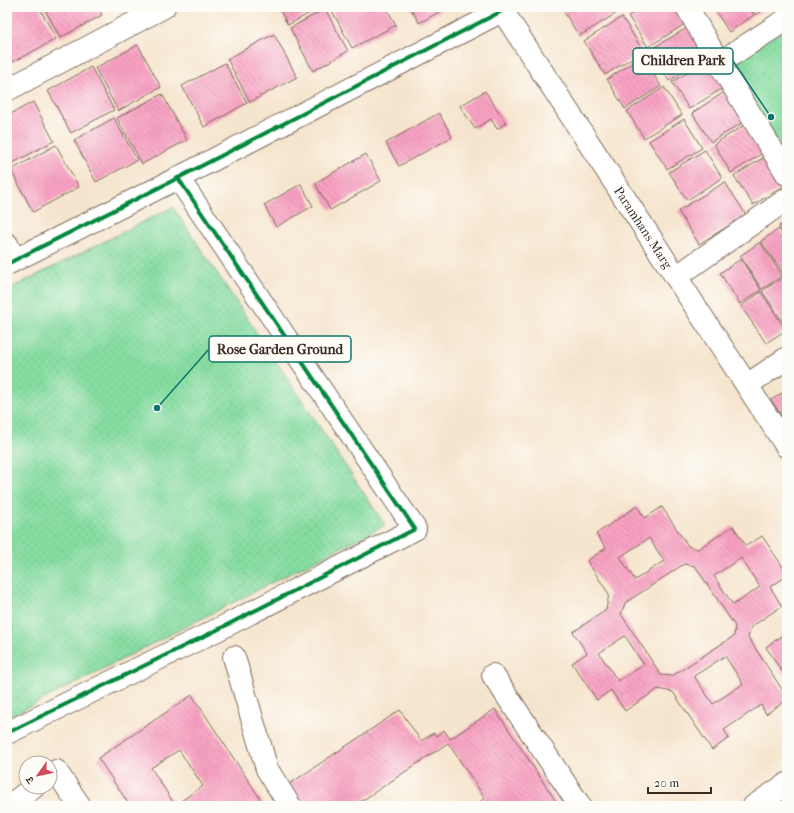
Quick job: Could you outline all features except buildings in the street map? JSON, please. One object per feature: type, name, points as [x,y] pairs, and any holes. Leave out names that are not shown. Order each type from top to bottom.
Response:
[{"type":"street","points":[[7,90],[164,7]]},
{"type":"street","points":[[686,7],[787,174]]},
{"type":"street","points":[[10,256],[178,178],[501,9]]},
{"type":"street","name":"Paramhans Marg","points":[[501,9],[787,447]]},
{"type":"street","points":[[719,63],[787,18]]},
{"type":"street","points":[[7,733],[221,628],[415,529],[178,178]]},
{"type":"street","points":[[676,277],[787,199]]},
{"type":"street","points":[[747,385],[787,358]]},
{"type":"street","points":[[234,657],[268,769],[290,806]]},
{"type":"street","points":[[493,675],[580,806]]},
{"type":"street","points":[[58,774],[80,806]]},
{"type":"street","points":[[754,806],[787,784]]},
{"type":"street","points":[[8,806],[23,795]]},
{"type":"green space","points":[[787,23],[787,172],[724,61]]},
{"type":"green space","points":[[173,207],[385,525],[7,718],[7,290]]},
{"type":"cycle path","points":[[7,264],[178,178],[502,11]]},
{"type":"cycle path","points":[[7,733],[221,628],[415,529],[178,178]]},
{"type":"place","name":"Children Park","points":[[771,117]]},
{"type":"place","name":"Rose Garden Ground","points":[[157,408]]}]
